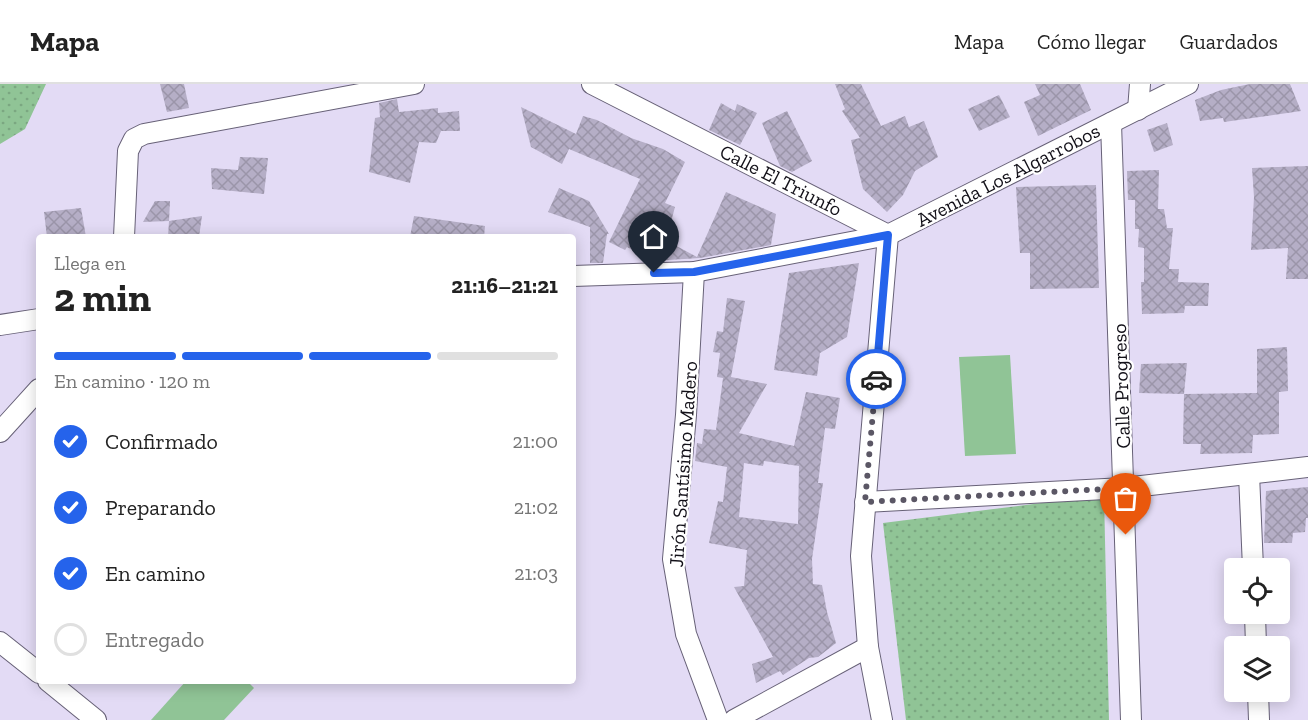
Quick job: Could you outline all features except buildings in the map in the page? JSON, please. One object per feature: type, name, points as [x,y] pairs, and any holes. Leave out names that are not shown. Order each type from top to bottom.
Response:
[{"type":"street","points":[[124,234],[128,151],[134,139],[144,134],[414,84]]},
{"type":"street","name":"Calle El Triunfo","points":[[592,84],[888,235]]},
{"type":"street","points":[[1138,110],[1140,84]]},
{"type":"street","name":"Avenida Los Algarrobos","points":[[576,276],[694,272],[888,235],[1188,84]]},
{"type":"street","name":"Calle Progreso","points":[[1111,123],[1131,720]]},
{"type":"street","points":[[882,720],[868,647],[861,556],[888,235]]},
{"type":"street","name":"Jirón Santísimo Madero","points":[[694,272],[686,415],[673,559],[686,634],[718,720]]},
{"type":"street","points":[[0,325],[36,319]]},
{"type":"street","points":[[0,432],[36,392]]},
{"type":"street","points":[[865,502],[1124,488],[1308,466]]},
{"type":"street","points":[[1249,474],[1253,558]]},
{"type":"street","points":[[0,642],[36,671]]},
{"type":"street","points":[[734,720],[868,647]]},
{"type":"street","points":[[52,684],[96,720]]},
{"type":"street","points":[[1258,702],[1259,720]]},
{"type":"green space","points":[[0,84],[46,84],[25,129],[0,144]]},
{"type":"green space","points":[[1010,355],[1016,454],[965,456],[959,357]]},
{"type":"green space","points":[[1104,495],[1109,720],[906,720],[883,523]]},
{"type":"green space","points":[[183,684],[250,684],[254,688],[224,720],[151,720]]},
{"type":"way so far","points":[[876,379],[865,502],[1124,488],[1126,535]]},
{"type":"route","points":[[654,273],[694,272],[888,235],[876,379]]}]
